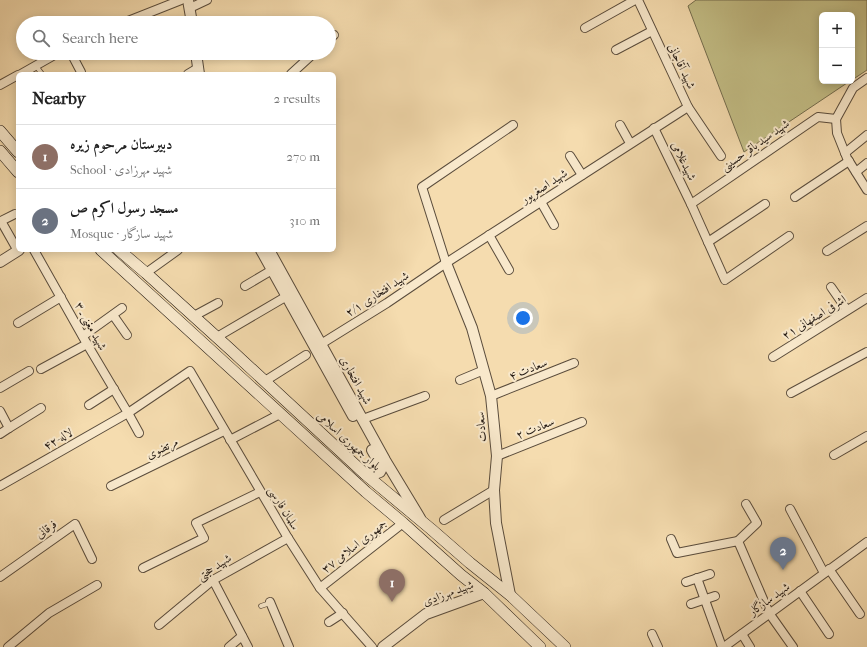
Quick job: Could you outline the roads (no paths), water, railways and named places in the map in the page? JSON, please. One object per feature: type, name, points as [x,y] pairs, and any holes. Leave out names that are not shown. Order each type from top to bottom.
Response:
[{"type":"main road","points":[[0,131],[16,150]]},
{"type":"main road","points":[[1,155],[16,170]]},
{"type":"main road","points":[[103,252],[366,492],[484,594],[536,645]]},
{"type":"main road","name":"بلوار جمهوری اسلامی","points":[[121,252],[194,316],[366,474],[470,563],[510,595],[565,647]]},
{"type":"main road","points":[[438,555],[443,557],[448,555],[450,550],[449,545]]},
{"type":"main road","points":[[461,575],[459,570],[461,566],[465,563],[470,563]]},
{"type":"street","points":[[141,16],[181,0]]},
{"type":"street","points":[[191,16],[189,4],[207,0]]},
{"type":"street","points":[[585,28],[636,0]]},
{"type":"street","name":"شهید آقاجانی","points":[[636,0],[688,107],[654,128]]},
{"type":"street","points":[[616,50],[652,32]]},
{"type":"street","points":[[25,72],[46,60]]},
{"type":"street","points":[[75,60],[81,72]]},
{"type":"street","points":[[197,60],[199,71]]},
{"type":"street","points":[[293,72],[306,60]]},
{"type":"street","points":[[0,85],[16,77]]},
{"type":"street","points":[[867,78],[853,88],[836,119],[837,133],[845,152],[867,190]]},
{"type":"street","points":[[688,107],[722,156]]},
{"type":"street","name":"شهید سید باقر حسینی","points":[[691,204],[818,117],[836,119]]},
{"type":"street","points":[[446,263],[422,187],[513,125]]},
{"type":"street","points":[[620,125],[630,143]]},
{"type":"street","name":"شهید اصغرپور","points":[[446,263],[654,128]]},
{"type":"street","name":"شهیدغلامی","points":[[654,128],[691,204],[725,280],[789,236]]},
{"type":"street","points":[[845,152],[867,135]]},
{"type":"street","points":[[570,156],[582,175]]},
{"type":"street","points":[[795,197],[849,161]]},
{"type":"street","points":[[856,172],[867,163]]},
{"type":"street","points":[[541,202],[554,225]]},
{"type":"street","points":[[708,242],[765,204]]},
{"type":"street","points":[[15,214],[1,221],[16,247]]},
{"type":"street","points":[[828,251],[867,226]]},
{"type":"street","points":[[489,235],[508,270]]},
{"type":"street","points":[[0,262],[16,251]]},
{"type":"street","name":"شهید مغنی ـ ۳","points":[[35,252],[139,433]]},
{"type":"street","points":[[146,273],[175,252]]},
{"type":"street","points":[[262,252],[382,460],[382,468],[380,472],[375,474],[366,474]]},
{"type":"street","name":"شهید افتخاری","points":[[270,252],[363,419],[382,460],[422,522]]},
{"type":"street","name":"شهید افتخاری ۲/۱","points":[[321,344],[387,303],[446,263]]},
{"type":"street","name":"سعادت","points":[[446,263],[472,328],[491,396],[497,456],[494,490],[496,523],[510,595]]},
{"type":"street","points":[[246,286],[272,270]]},
{"type":"street","points":[[831,287],[847,310]]},
{"type":"street","points":[[217,337],[287,296]]},
{"type":"street","points":[[18,323],[61,297]]},
{"type":"street","name":"اشرفی اصفهانی ۲۱","points":[[773,357],[867,298]]},
{"type":"street","points":[[194,316],[218,303]]},
{"type":"street","points":[[83,336],[122,308]]},
{"type":"street","points":[[113,315],[127,336]]},
{"type":"street","points":[[41,369],[87,344]]},
{"type":"street","points":[[791,393],[867,352]]},
{"type":"street","points":[[265,381],[306,355]]},
{"type":"street","name":"سعادت ۴","points":[[491,396],[574,363]]},
{"type":"street","points":[[460,380],[484,370]]},
{"type":"street","points":[[0,388],[28,371]]},
{"type":"street","name":"لاله-۴۲","points":[[0,486],[128,413],[190,371]]},
{"type":"street","name":"سلمان فارسی","points":[[190,371],[260,492],[320,588],[372,647]]},
{"type":"street","points":[[89,404],[114,389]]},
{"type":"street","points":[[363,419],[425,396]]},
{"type":"street","points":[[0,434],[41,408]]},
{"type":"street","points":[[0,411],[9,428]]},
{"type":"street","points":[[230,440],[280,414]]},
{"type":"street","name":"سعادت ۲","points":[[497,456],[582,422]]},
{"type":"street","name":"مرتضوی","points":[[111,486],[224,431]]},
{"type":"street","points":[[834,455],[867,436]]},
{"type":"street","points":[[444,520],[494,490]]},
{"type":"street","points":[[143,568],[204,538],[196,523],[260,492]]},
{"type":"street","points":[[671,539],[677,553],[738,541],[757,523],[746,504]]},
{"type":"street","points":[[790,509],[826,571],[860,614]]},
{"type":"street","name":"جمهوری اسلامی ۳۷","points":[[320,588],[403,523]]},
{"type":"street","name":"فرقانی","points":[[0,577],[74,524],[92,559]]},
{"type":"street","name":"شهید حجتی","points":[[159,625],[213,580],[288,538]]},
{"type":"street","points":[[738,541],[769,613],[793,647]]},
{"type":"street","name":"شهید سازگار","points":[[723,647],[867,542]]},
{"type":"street","points":[[686,582],[710,574]]},
{"type":"street","points":[[697,578],[723,647]]},
{"type":"street","points":[[213,580],[248,647]]},
{"type":"street","points":[[8,647],[49,613],[96,585]]},
{"type":"street","points":[[800,591],[830,634]]},
{"type":"street","name":"شهید مهرزادی","points":[[383,647],[426,614],[484,594]]},
{"type":"street","points":[[691,604],[715,596]]},
{"type":"street","points":[[270,602],[289,647]]},
{"type":"street","points":[[329,622],[343,614]]},
{"type":"street","points":[[652,634],[658,647]]},
{"type":"street","points":[[742,634],[750,647]]},
{"type":"street","points":[[228,647],[242,636]]},
{"type":"lane","points":[[36,66],[40,72]]},
{"type":"lane","points":[[261,606],[270,602]]},
{"type":"place","name":"مسجد رسول اکرم ص","points":[[783,570]]},
{"type":"place","name":"دبیرستان مرحوم زیره","points":[[392,602]]}]
